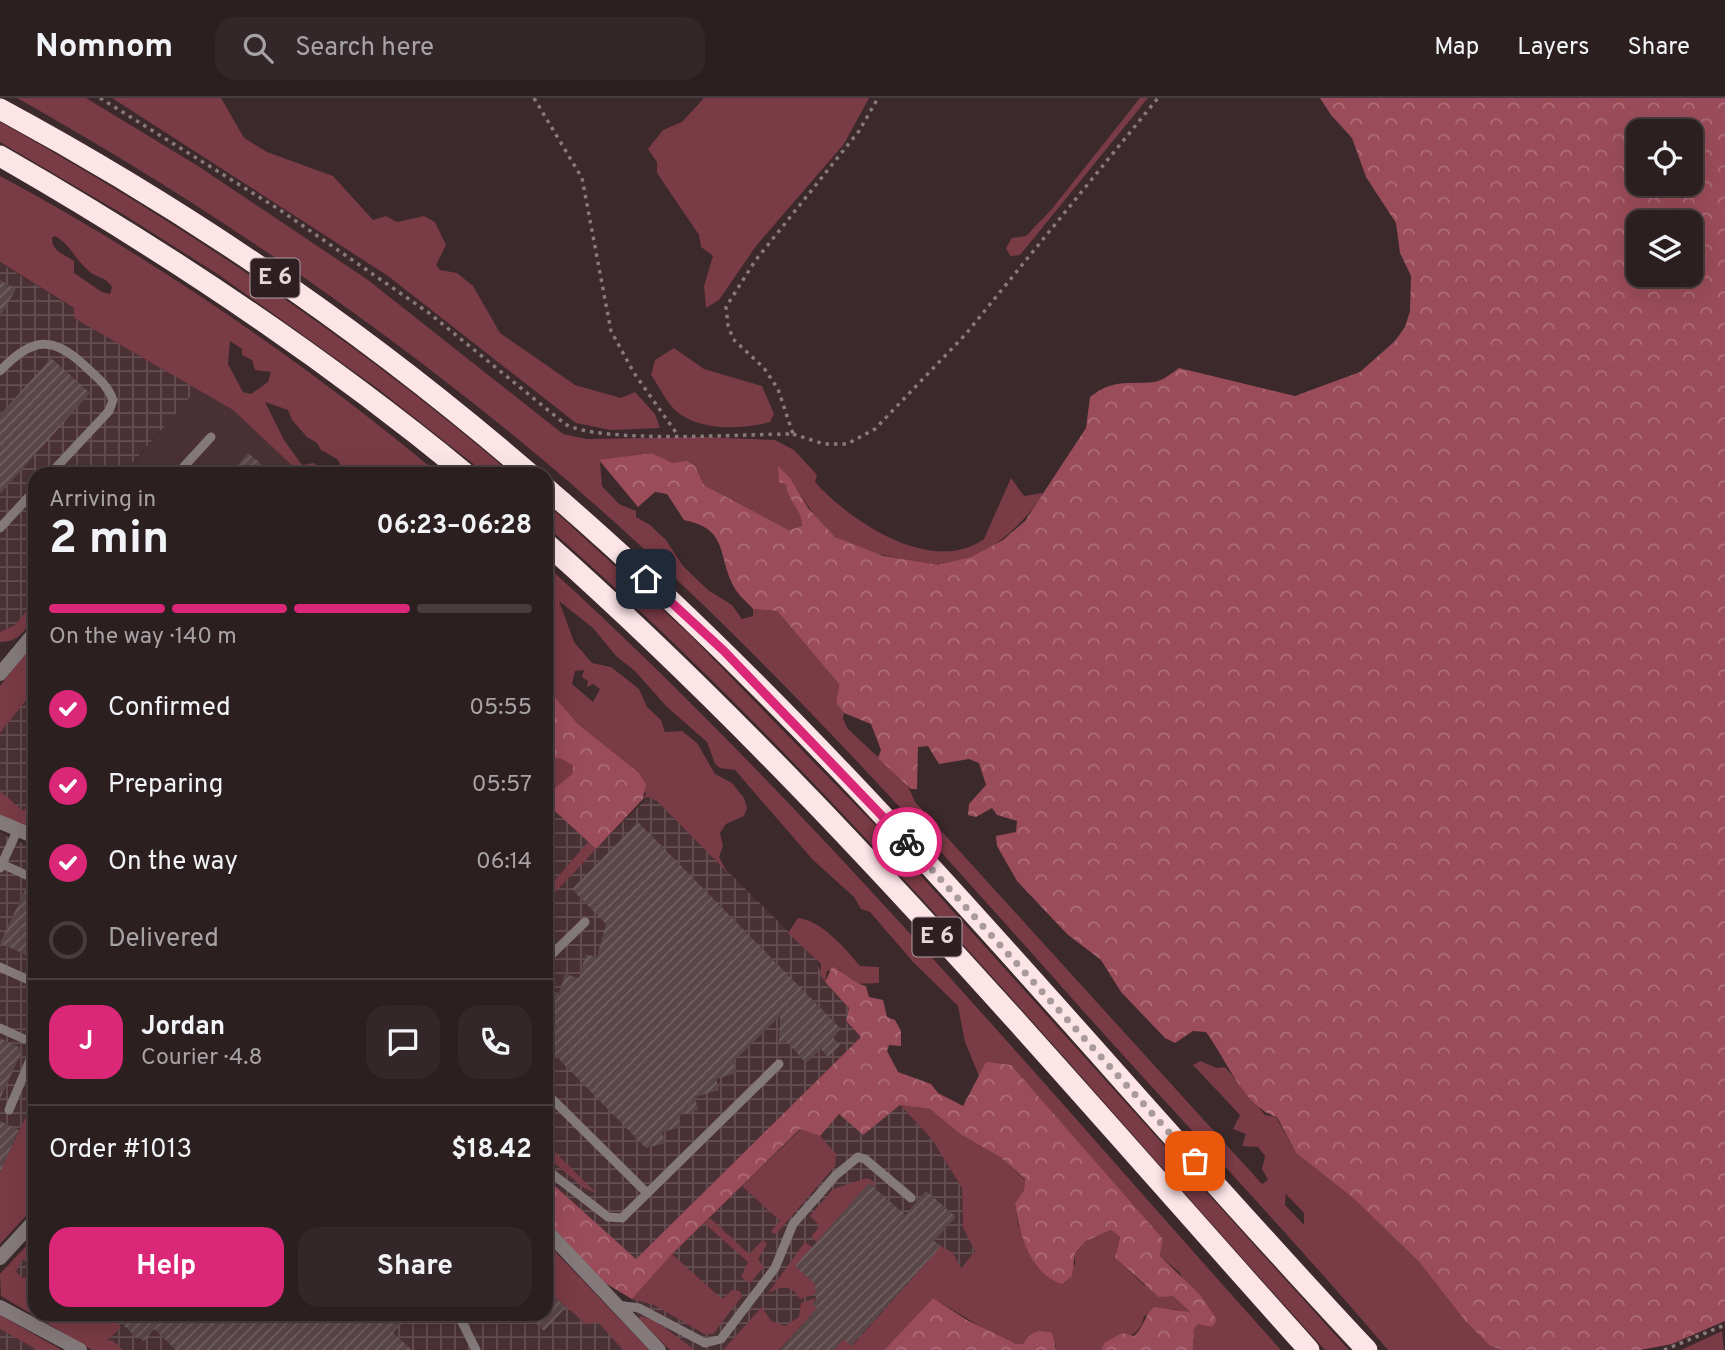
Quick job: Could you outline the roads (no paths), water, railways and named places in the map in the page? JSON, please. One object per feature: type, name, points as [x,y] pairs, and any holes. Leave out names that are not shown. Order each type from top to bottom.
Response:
[{"type":"highway","name":"E 6","points":[[0,109],[144,192],[301,296],[422,385],[522,467]]},
{"type":"highway","name":"E 6","points":[[0,156],[154,248],[286,336],[457,467]]},
{"type":"highway","name":"E 6","points":[[553,494],[724,651],[868,799],[1367,1350]]},
{"type":"highway","name":"E 6","points":[[553,550],[728,714],[874,867],[1309,1350]]},
{"type":"street","points":[[1,669],[28,640]]},
{"type":"street","points":[[0,822],[28,834]]},
{"type":"street","points":[[0,1258],[28,1228]]},
{"type":"street","points":[[553,1238],[659,1350]]},
{"type":"street","points":[[0,1307],[80,1350]]},
{"type":"lane","points":[[0,371],[28,348],[43,342],[60,346],[74,355],[109,389],[114,400],[109,411],[57,467]]},
{"type":"lane","points":[[183,467],[211,437]]},
{"type":"lane","points":[[0,528],[28,500]]},
{"type":"lane","points":[[18,830],[1,866],[28,876]]},
{"type":"lane","points":[[553,953],[585,922]]},
{"type":"lane","points":[[0,967],[28,980]]},
{"type":"lane","points":[[0,1028],[28,1039]]},
{"type":"lane","points":[[553,1174],[608,1217],[622,1218],[779,1064]]},
{"type":"lane","points":[[9,1110],[28,1065]]},
{"type":"lane","points":[[553,1100],[648,1193]]},
{"type":"lane","points":[[616,1305],[639,1308],[705,1343],[713,1343],[721,1339],[775,1268],[793,1224],[846,1165],[858,1157],[865,1159],[911,1198]]},
{"type":"lane","points":[[462,1321],[476,1350]]}]
